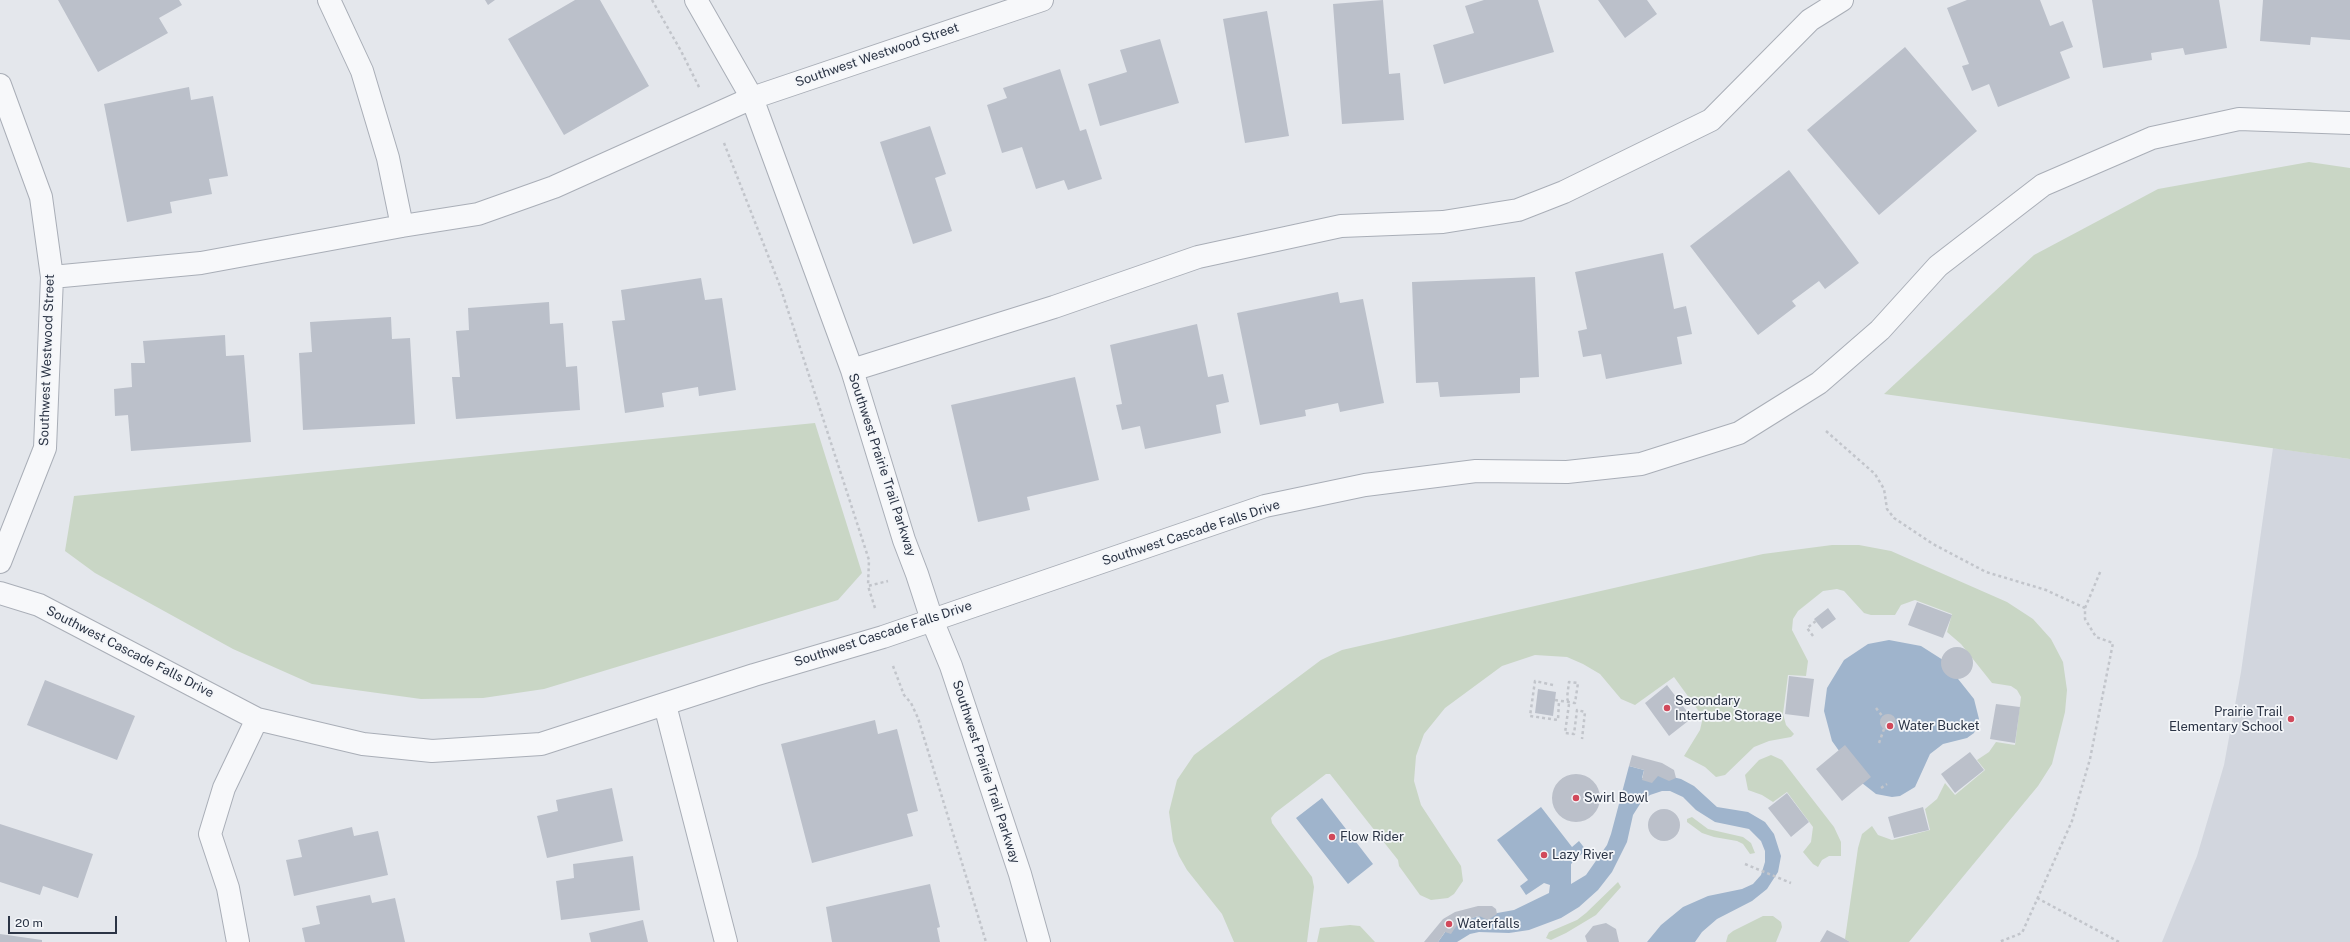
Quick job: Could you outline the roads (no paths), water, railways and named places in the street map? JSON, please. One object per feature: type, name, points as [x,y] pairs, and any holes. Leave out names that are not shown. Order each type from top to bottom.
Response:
[{"type":"street","points":[[329,0],[362,71],[388,158],[402,226]]},
{"type":"street","name":"Southwest Prairie Trail Parkway","points":[[696,0],[752,98],[852,370],[904,540],[932,620],[951,666],[1020,874],[1039,942]]},
{"type":"street","name":"Southwest Westwood Street","points":[[52,277],[201,263],[402,226],[478,214],[554,187],[752,98],[1042,0]]},
{"type":"street","points":[[852,370],[1054,307],[1198,257],[1341,226],[1443,222],[1518,210],[1564,192],[1711,120],[1810,20],[1842,0]]},
{"type":"street","name":"Southwest Westwood Street","points":[[0,85],[41,197],[52,277],[46,448],[0,562]]},
{"type":"street","name":"Southwest Cascade Falls Drive","points":[[0,593],[39,605],[257,718],[363,744],[432,751],[540,744],[665,705],[754,675],[883,637],[1265,506],[1365,485],[1476,471],[1567,472],[1641,464],[1739,433],[1819,383],[1880,330],[1938,266],[2043,185],[2152,138],[2239,119],[2350,123]]},
{"type":"street","points":[[665,705],[726,942]]},
{"type":"street","points":[[238,942],[228,888],[210,834],[224,788],[257,718]]},
{"type":"water","points":[[1889,640],[1921,646],[1943,660],[1974,699],[1979,719],[1974,733],[1967,738],[1943,744],[1930,754],[1915,787],[1900,796],[1892,797],[1876,794],[1862,783],[1832,741],[1824,711],[1827,688],[1844,660],[1868,644]]},
{"type":"water","name":"Lazy River","points":[[1629,766],[1644,770],[1642,778],[1660,774],[1681,779],[1694,786],[1717,807],[1748,812],[1765,822],[1774,834],[1781,856],[1778,872],[1767,889],[1752,901],[1717,919],[1702,932],[1695,942],[1647,942],[1661,925],[1683,907],[1708,896],[1742,889],[1753,884],[1761,875],[1765,862],[1765,851],[1761,841],[1749,829],[1715,822],[1696,810],[1683,797],[1670,791],[1662,791],[1650,795],[1640,804],[1633,815],[1627,842],[1612,872],[1598,890],[1579,907],[1561,918],[1529,930],[1509,933],[1479,932],[1470,934],[1457,942],[1438,942],[1448,928],[1475,917],[1514,910],[1549,893],[1550,885],[1544,883],[1526,895],[1520,886],[1528,880],[1497,840],[1541,807],[1572,847],[1579,841],[1586,850],[1571,864],[1571,884],[1586,875],[1607,845]]},
{"type":"water","name":"Flow Rider","points":[[1322,798],[1373,864],[1348,884],[1296,818]]},
{"type":"place","name":"Secondary Intertube Storage","points":[[1667,708]]},
{"type":"place","name":"Prairie Trail Elementary School","points":[[2291,719]]},
{"type":"place","name":"Water Bucket","points":[[1890,726]]},
{"type":"place","name":"Swirl Bowl","points":[[1576,798]]},
{"type":"place","name":"Flow Rider","points":[[1332,837]]},
{"type":"place","name":"Lazy River","points":[[1544,855]]},
{"type":"place","name":"Waterfalls","points":[[1449,924]]}]
